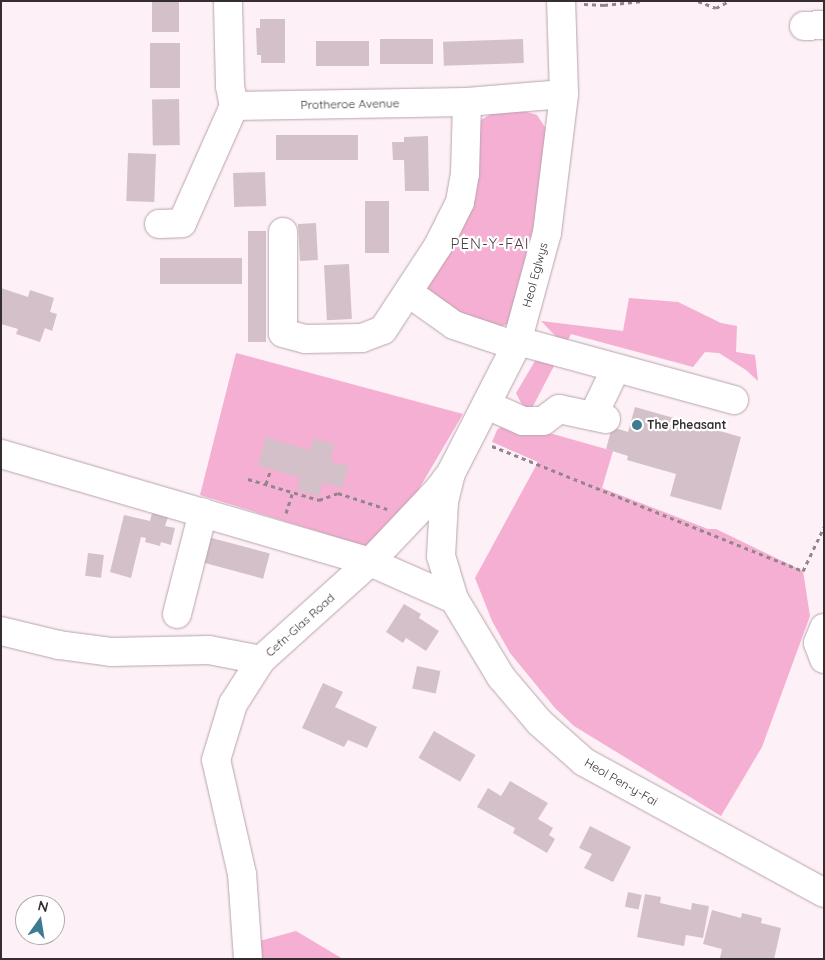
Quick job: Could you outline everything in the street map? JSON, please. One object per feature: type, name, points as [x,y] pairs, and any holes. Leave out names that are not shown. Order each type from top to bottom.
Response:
[{"type":"street","name":"Heol Eglwys","points":[[451,473],[517,343],[547,233],[564,94],[561,1]]},
{"type":"street","points":[[159,224],[182,223],[234,106],[230,86],[228,4]]},
{"type":"street","name":"Protheroe Avenue","points":[[234,106],[467,102],[564,94]]},
{"type":"street","points":[[283,232],[283,333],[305,339],[362,338],[383,330],[438,246],[460,202],[466,174],[467,102]]},
{"type":"street","points":[[409,293],[454,325],[734,400]]},
{"type":"street","points":[[487,405],[523,422],[543,421],[559,409],[599,417],[616,368]]},
{"type":"street","points":[[1,454],[370,562],[454,599]]},
{"type":"street","name":"Cefn-Glas Road","points":[[248,959],[242,874],[216,760],[234,704],[261,660],[370,562],[413,517],[451,473]]},
{"type":"street","name":"Heol Pen-y-Fai","points":[[451,473],[444,501],[441,556],[454,599],[501,677],[539,722],[584,762],[824,894]]},
{"type":"street","points":[[177,614],[203,512]]},
{"type":"street","points":[[824,628],[818,643],[824,659]]},
{"type":"street","points":[[1,631],[59,645],[111,652],[209,650],[261,660]]},
{"type":"path","points":[[561,1],[604,5],[643,1]]},
{"type":"path","points":[[698,1],[716,8],[729,1]]},
{"type":"path","points":[[470,437],[803,572],[824,527]]},
{"type":"path","points":[[266,484],[271,469]]},
{"type":"path","points":[[248,479],[319,500],[338,493],[413,517]]},
{"type":"path","points":[[284,518],[293,492]]},
{"type":"shaded area","points":[[496,111],[524,111],[537,115],[550,135],[537,231],[510,323],[496,329],[488,329],[430,296],[428,288],[429,281],[476,197],[475,131],[481,120]]},
{"type":"shaded area","points":[[629,298],[678,302],[721,323],[737,326],[736,352],[755,355],[758,381],[746,370],[719,353],[705,352],[693,367],[571,334],[565,346],[541,321],[623,331]]},
{"type":"shaded area","points":[[236,353],[463,414],[406,511],[372,548],[200,495]]},
{"type":"shaded area","points":[[535,361],[556,362],[530,412],[521,403],[516,393]]},
{"type":"shaded area","points":[[502,426],[534,434],[553,434],[613,451],[602,488],[708,529],[716,529],[803,571],[810,616],[762,747],[721,816],[574,726],[555,708],[510,653],[492,621],[475,578],[538,462],[492,442],[497,430]]},
{"type":"shaded area","points":[[296,931],[343,959],[253,959],[252,943]]},
{"type":"building","points":[[152,1],[179,1],[179,32],[152,32]]},
{"type":"building","points":[[260,19],[285,19],[285,63],[261,63],[261,55],[257,55],[256,28],[260,28]]},
{"type":"building","points":[[380,39],[433,39],[433,64],[380,64]]},
{"type":"building","points":[[523,39],[524,63],[444,66],[443,42]]},
{"type":"building","points":[[316,41],[369,41],[369,66],[316,66]]},
{"type":"building","points":[[150,43],[180,43],[180,88],[150,88]]},
{"type":"building","points":[[152,99],[179,99],[180,145],[153,145]]},
{"type":"building","points":[[276,135],[358,135],[358,160],[276,160]]},
{"type":"building","points":[[428,136],[429,191],[405,191],[404,160],[393,160],[392,142],[404,142],[404,137]]},
{"type":"building","points":[[128,153],[156,154],[154,202],[126,201]]},
{"type":"building","points":[[265,172],[266,206],[234,207],[233,173]]},
{"type":"building","points":[[365,201],[389,201],[389,253],[365,253]]},
{"type":"building","points":[[316,223],[318,260],[300,261],[298,224]]},
{"type":"building","points":[[248,231],[266,231],[266,342],[248,342]]},
{"type":"building","points":[[160,258],[242,258],[242,284],[160,284]]},
{"type":"building","points":[[349,264],[352,319],[327,320],[324,265]]},
{"type":"building","points":[[1,288],[28,297],[30,290],[54,298],[50,312],[57,314],[52,331],[45,328],[40,342],[16,334],[18,329],[1,324]]},
{"type":"building","points":[[635,407],[741,437],[721,510],[670,496],[676,474],[627,460],[628,456],[606,449],[612,427],[628,432]]},
{"type":"building","points":[[266,437],[310,451],[314,438],[335,445],[330,461],[349,466],[342,488],[323,482],[318,496],[297,490],[301,478],[258,465]]},
{"type":"building","points":[[152,513],[168,517],[165,526],[175,528],[171,545],[161,542],[160,546],[145,542],[146,538],[141,537],[131,578],[110,572],[124,515],[150,521]]},
{"type":"building","points":[[208,537],[270,554],[263,579],[201,562]]},
{"type":"building","points":[[88,553],[104,555],[101,578],[85,576]]},
{"type":"building","points":[[404,604],[421,614],[419,618],[439,631],[426,651],[406,638],[403,643],[386,632]]},
{"type":"building","points":[[417,666],[440,671],[436,693],[412,688]]},
{"type":"building","points":[[323,683],[343,692],[335,707],[377,727],[367,748],[348,740],[344,747],[302,728]]},
{"type":"building","points":[[434,731],[476,755],[460,782],[418,758]]},
{"type":"building","points":[[510,781],[548,803],[538,819],[553,828],[549,835],[555,839],[547,853],[513,833],[515,828],[477,807],[488,788],[501,796]]},
{"type":"building","points":[[590,826],[631,847],[613,882],[584,868],[592,854],[579,848]]},
{"type":"building","points":[[628,892],[642,895],[639,910],[625,907]]},
{"type":"building","points":[[645,894],[661,897],[660,903],[691,910],[692,903],[709,906],[703,938],[686,935],[684,946],[637,937]]},
{"type":"building","points":[[712,910],[741,918],[742,913],[762,918],[761,923],[781,928],[774,959],[720,958],[722,949],[703,944]]},
{"type":"place","name":"The Pheasant","points":[[637,425]]},
{"type":"district","name":"PEN-Y-FAI","points":[[490,244]]}]
